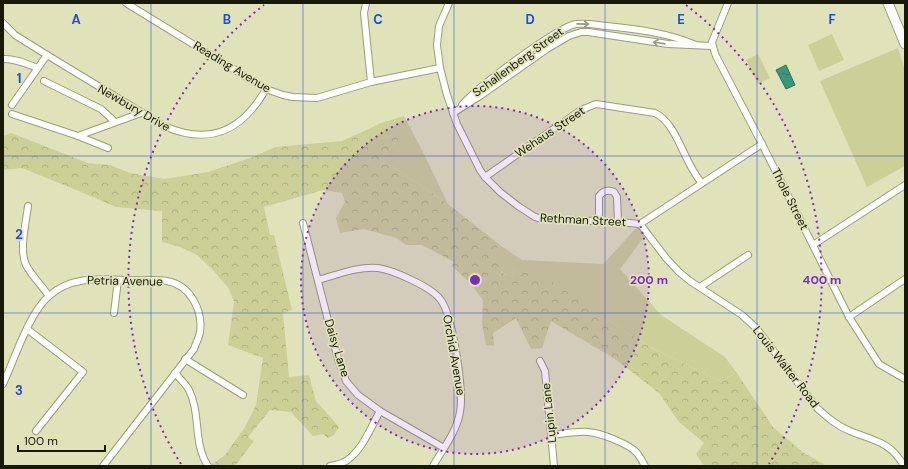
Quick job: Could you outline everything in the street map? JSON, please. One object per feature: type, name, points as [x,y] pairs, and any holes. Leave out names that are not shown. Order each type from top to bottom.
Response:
[{"type":"main road","points":[[888,3],[905,28]]},
{"type":"main road","points":[[895,3],[905,44]]},
{"type":"street","name":"Reading Avenue","points":[[126,3],[266,89],[283,96],[317,98],[371,82],[440,68]]},
{"type":"street","points":[[366,3],[364,13],[371,82]]},
{"type":"street","name":"Rethman Street","points":[[449,3],[437,36],[440,68],[453,113],[474,159],[485,177],[500,192],[538,218],[640,224],[762,144]]},
{"type":"street","points":[[712,46],[713,39],[728,3]]},
{"type":"street","name":"Newbury Drive","points":[[3,23],[15,35],[46,55],[141,113],[164,126],[182,133],[200,135],[214,133],[228,128],[244,118],[253,109],[266,89]]},
{"type":"street","name":"Schallenberg Street","points":[[460,108],[485,84],[554,34],[571,25],[587,24],[656,33],[678,38],[698,45]]},
{"type":"street","name":"Schallenberg Street","points":[[453,113],[573,34],[588,32],[668,44],[712,46]]},
{"type":"street","name":"Thole Street","points":[[712,46],[718,62],[762,144],[849,317],[879,364],[905,379]]},
{"type":"street","points":[[12,105],[46,55]]},
{"type":"street","points":[[3,59],[23,62],[38,68]]},
{"type":"street","points":[[44,81],[102,109],[115,122]]},
{"type":"street","name":"Wehaus Street","points":[[485,177],[581,110],[596,104],[655,113],[661,116],[669,125],[695,174],[702,183]]},
{"type":"street","points":[[78,136],[141,113]]},
{"type":"street","points":[[12,114],[78,136],[108,148]]},
{"type":"street","points":[[813,246],[905,185]]},
{"type":"street","points":[[599,221],[599,196],[608,190],[614,192],[617,197],[618,222]]},
{"type":"street","points":[[28,206],[23,250],[24,258],[31,272],[49,296]]},
{"type":"street","name":"Daisy Lane","points":[[303,223],[338,360],[346,381],[358,395],[380,411],[444,448]]},
{"type":"street","name":"Louis Walter Road","points":[[640,224],[666,258],[679,272],[742,315],[758,329],[817,408],[833,422],[850,431],[885,444],[898,456],[904,466]]},
{"type":"street","points":[[700,287],[748,255]]},
{"type":"street","name":"Orchid Avenue","points":[[318,280],[359,270],[376,268],[392,272],[421,285],[440,298],[446,310],[452,331],[462,397],[457,423],[433,466]]},
{"type":"street","points":[[849,317],[905,279]]},
{"type":"street","name":"Petria Avenue","points":[[3,384],[34,314],[49,296],[68,283],[91,280],[167,281],[184,289],[192,297],[198,307],[200,315],[200,332],[194,349],[103,466]]},
{"type":"street","points":[[114,314],[118,280]]},
{"type":"street","points":[[27,329],[83,372],[36,431]]},
{"type":"street","points":[[185,360],[243,395]]},
{"type":"street","name":"Lupin Lane","points":[[540,361],[545,371],[554,466]]},
{"type":"street","points":[[175,373],[188,388],[194,401],[202,452],[208,466]]},
{"type":"street","points":[[330,466],[342,463],[357,451],[380,411]]},
{"type":"street","points":[[551,435],[581,432],[598,434],[626,445],[636,452],[645,466]]},
{"type":"green space","points":[[832,34],[844,60],[819,71],[808,45]]},
{"type":"green space","points":[[898,48],[905,70],[905,166],[867,187],[820,81]]},
{"type":"green space","points":[[758,54],[770,78],[758,84],[746,60]]},
{"type":"green space","points":[[404,116],[448,204],[380,158],[399,139],[392,135],[370,143],[360,133],[381,123]]},
{"type":"green space","points":[[11,133],[88,163],[110,165],[130,173],[165,179],[208,172],[253,157],[275,147],[342,141],[360,133],[370,143],[396,135],[399,139],[380,158],[448,204],[500,245],[495,251],[505,264],[501,272],[512,276],[514,269],[553,282],[609,321],[652,348],[722,382],[736,372],[773,427],[804,453],[827,466],[704,466],[696,454],[704,443],[679,422],[659,393],[615,359],[551,321],[542,348],[531,349],[516,318],[493,333],[494,346],[486,345],[482,324],[483,300],[471,284],[452,266],[454,262],[422,245],[406,245],[396,238],[364,229],[340,233],[336,218],[345,202],[342,193],[323,190],[264,207],[270,235],[274,235],[292,310],[283,313],[289,377],[309,375],[316,401],[339,427],[334,435],[328,438],[323,434],[313,436],[291,412],[270,410],[248,437],[254,441],[235,466],[210,466],[225,455],[245,427],[256,405],[263,358],[228,345],[234,302],[229,289],[213,270],[197,255],[180,247],[162,242],[162,211],[116,207],[22,168],[3,170],[3,136]]},
{"type":"green space","points":[[640,224],[647,233],[620,269],[661,315],[725,357],[736,372],[722,382],[652,348],[609,321],[514,269],[512,276],[507,275],[499,268],[495,251],[500,245],[522,260],[603,264]]},
{"type":"water","points":[[786,65],[795,85],[786,89],[776,70]]}]
